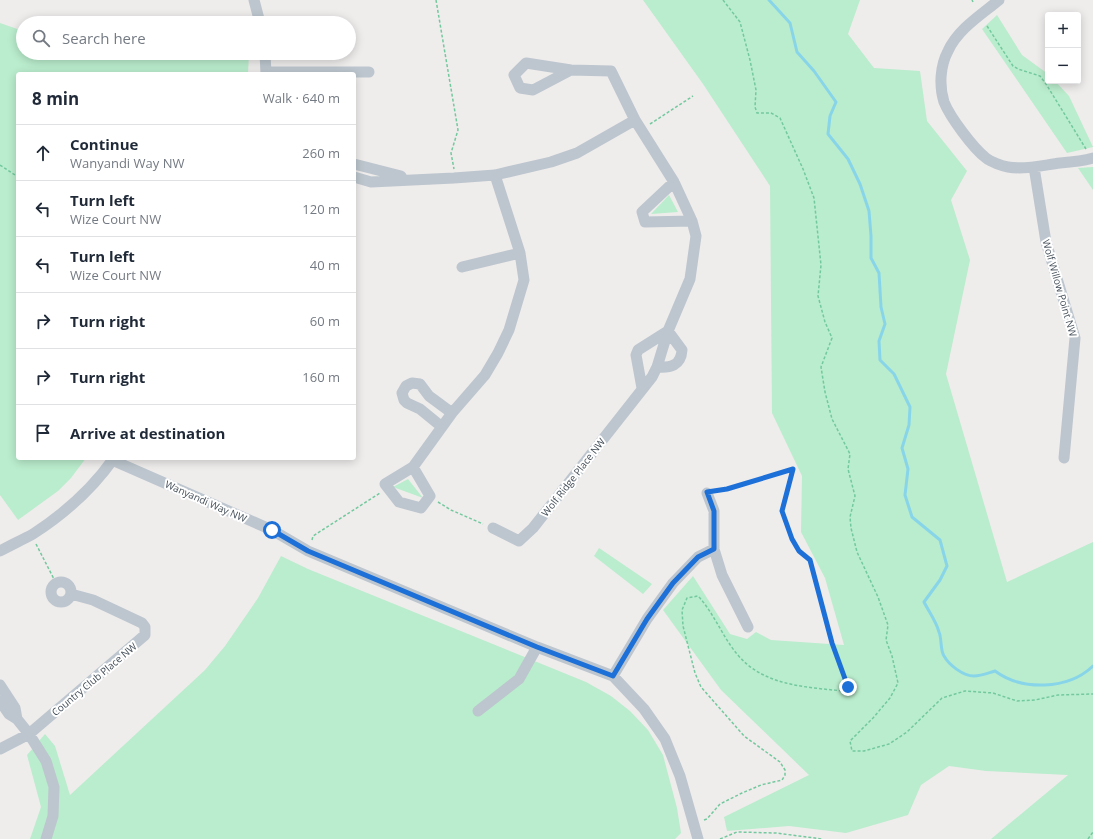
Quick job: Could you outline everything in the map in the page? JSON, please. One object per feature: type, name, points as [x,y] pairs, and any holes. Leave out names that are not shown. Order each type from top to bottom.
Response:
[{"type":"street","points":[[254,0],[258,16]]},
{"type":"street","points":[[999,0],[963,30],[955,38],[948,51],[942,68],[941,84],[944,102],[952,116],[978,151],[988,159],[1008,167],[1034,167],[1090,154]]},
{"type":"street","points":[[265,60],[266,72]]},
{"type":"street","name":"Wolf Ridge Place NW","points":[[493,528],[519,541],[533,528],[652,377],[657,368],[668,331],[690,279],[696,236],[692,221],[674,182],[635,120],[611,71],[570,70]]},
{"type":"street","points":[[356,72],[369,72]]},
{"type":"street","points":[[356,178],[370,182],[495,175],[577,154],[635,120]]},
{"type":"street","points":[[356,165],[411,179]]},
{"type":"street","name":"Wolf Willow Point NW","points":[[1034,167],[1046,242],[1076,338],[1064,458]]},
{"type":"street","points":[[413,467],[430,496],[421,508],[399,502],[385,484],[413,467],[452,413],[485,375],[504,342],[524,280],[520,253],[495,175]]},
{"type":"street","points":[[674,182],[642,212],[645,222],[692,221]]},
{"type":"street","points":[[462,267],[520,253]]},
{"type":"street","points":[[642,388],[636,355],[638,350],[668,331],[682,350],[681,358],[678,364],[666,368],[657,368]]},
{"type":"street","points":[[442,427],[420,410],[407,403],[402,397],[403,389],[409,384],[420,384],[429,396],[452,413]]},
{"type":"street","points":[[0,551],[31,535],[67,509],[86,491],[112,460]]},
{"type":"street","name":"Wanyandi Way NW","points":[[115,460],[272,530],[308,551],[537,647],[613,676],[644,709],[665,739],[680,776],[698,839]]},
{"type":"street","points":[[707,492],[714,511],[714,549],[722,575],[748,627]]},
{"type":"street","points":[[613,676],[647,619],[673,583],[698,557],[714,549]]},
{"type":"street","name":"Country Club Place NW","points":[[29,734],[145,635],[145,627],[142,624],[93,600],[71,594],[70,588],[66,583],[63,582],[56,584]]},
{"type":"street","points":[[56,584],[51,591],[55,600],[65,602],[71,594]]},
{"type":"street","points":[[478,711],[519,679],[537,647]]},
{"type":"street","points":[[0,685],[15,708],[17,719]]},
{"type":"street","points":[[0,701],[9,714],[17,719],[29,734],[46,761],[54,787],[53,816],[46,839]]},
{"type":"street","points":[[0,750],[29,734]]},
{"type":"path","points":[[436,0],[458,130],[451,153],[454,178]]},
{"type":"path","points":[[723,0],[740,22],[756,90],[755,107],[757,113],[771,114],[780,118],[814,198],[821,264],[818,296],[825,322],[832,338],[821,367],[825,392],[832,419],[850,454],[848,469],[855,496],[850,517],[851,528],[857,552],[878,597],[888,625],[886,640],[892,656],[898,683],[890,698],[850,741],[852,751],[864,751],[889,744],[908,732],[942,698],[965,691],[993,693],[1018,701],[1035,700],[1058,695],[1093,694]]},
{"type":"path","points":[[987,26],[1013,66],[1040,76],[1090,154]]},
{"type":"path","points":[[642,130],[693,96]]},
{"type":"path","points":[[0,165],[16,176]]},
{"type":"path","points":[[704,820],[707,819],[720,804],[761,785],[782,780],[785,775],[780,762],[744,736],[701,687],[695,673],[683,626],[682,610],[687,598],[698,596],[708,606],[737,655],[753,669],[767,677],[791,685],[843,691],[847,690],[848,687],[832,643],[810,560],[799,551],[792,539],[782,511],[793,469],[727,489],[707,492]]},
{"type":"path","points":[[308,551],[313,536],[379,493],[385,484]]},
{"type":"path","points":[[430,496],[451,510],[493,528]]},
{"type":"path","points":[[31,535],[56,584]]},
{"type":"path","points":[[720,839],[737,832],[776,833],[822,839]]},
{"type":"path","points":[[1088,839],[1093,832]]},
{"type":"green space","points":[[643,0],[860,0],[848,34],[874,68],[920,71],[927,121],[967,171],[951,200],[970,260],[946,374],[1007,582],[1093,542],[1093,839],[991,839],[1068,775],[986,771],[949,766],[921,785],[908,815],[846,833],[789,826],[727,831],[724,817],[809,775],[721,690],[663,610],[693,576],[730,634],[747,639],[756,632],[771,640],[844,645],[825,578],[801,532],[802,476],[772,413],[770,186],[703,84]]},
{"type":"green space","points":[[997,15],[1022,55],[1045,72],[1045,84],[1058,84],[1069,96],[1093,147],[1067,153],[982,29]]},
{"type":"green space","points":[[0,23],[16,29],[16,60],[249,60],[248,72],[16,72],[16,460],[84,460],[71,478],[58,491],[18,520],[0,495]]},
{"type":"green space","points":[[1093,167],[1093,190],[1078,168]]},
{"type":"green space","points":[[669,195],[678,212],[651,214]]},
{"type":"green space","points":[[408,479],[423,498],[393,487]]},
{"type":"green space","points":[[599,548],[652,584],[643,594],[594,556]]},
{"type":"green space","points":[[281,556],[308,569],[586,682],[611,696],[630,711],[648,730],[663,755],[677,808],[681,833],[675,839],[30,839],[41,807],[27,755],[45,734],[55,746],[70,795],[205,670],[225,646],[258,598]]},
{"type":"waterway","points":[[769,0],[790,23],[797,52],[814,71],[836,102],[830,116],[828,134],[848,159],[860,184],[869,211],[871,258],[879,273],[881,307],[885,324],[879,341],[880,360],[894,374],[910,407],[909,425],[902,448],[908,469],[905,495],[912,517],[940,540],[947,566],[940,580],[924,602],[938,628],[943,654],[953,666],[970,676],[977,676],[995,671],[1006,678],[1031,685],[1045,685],[1071,680],[1083,674],[1093,666]]},
{"type":"route","points":[[272,530],[308,551],[537,647],[613,676],[647,619],[673,583],[698,557],[714,549],[714,511],[707,492],[727,489],[739,484],[793,469],[782,511],[792,539],[799,551],[810,560],[832,643],[848,687]]}]
